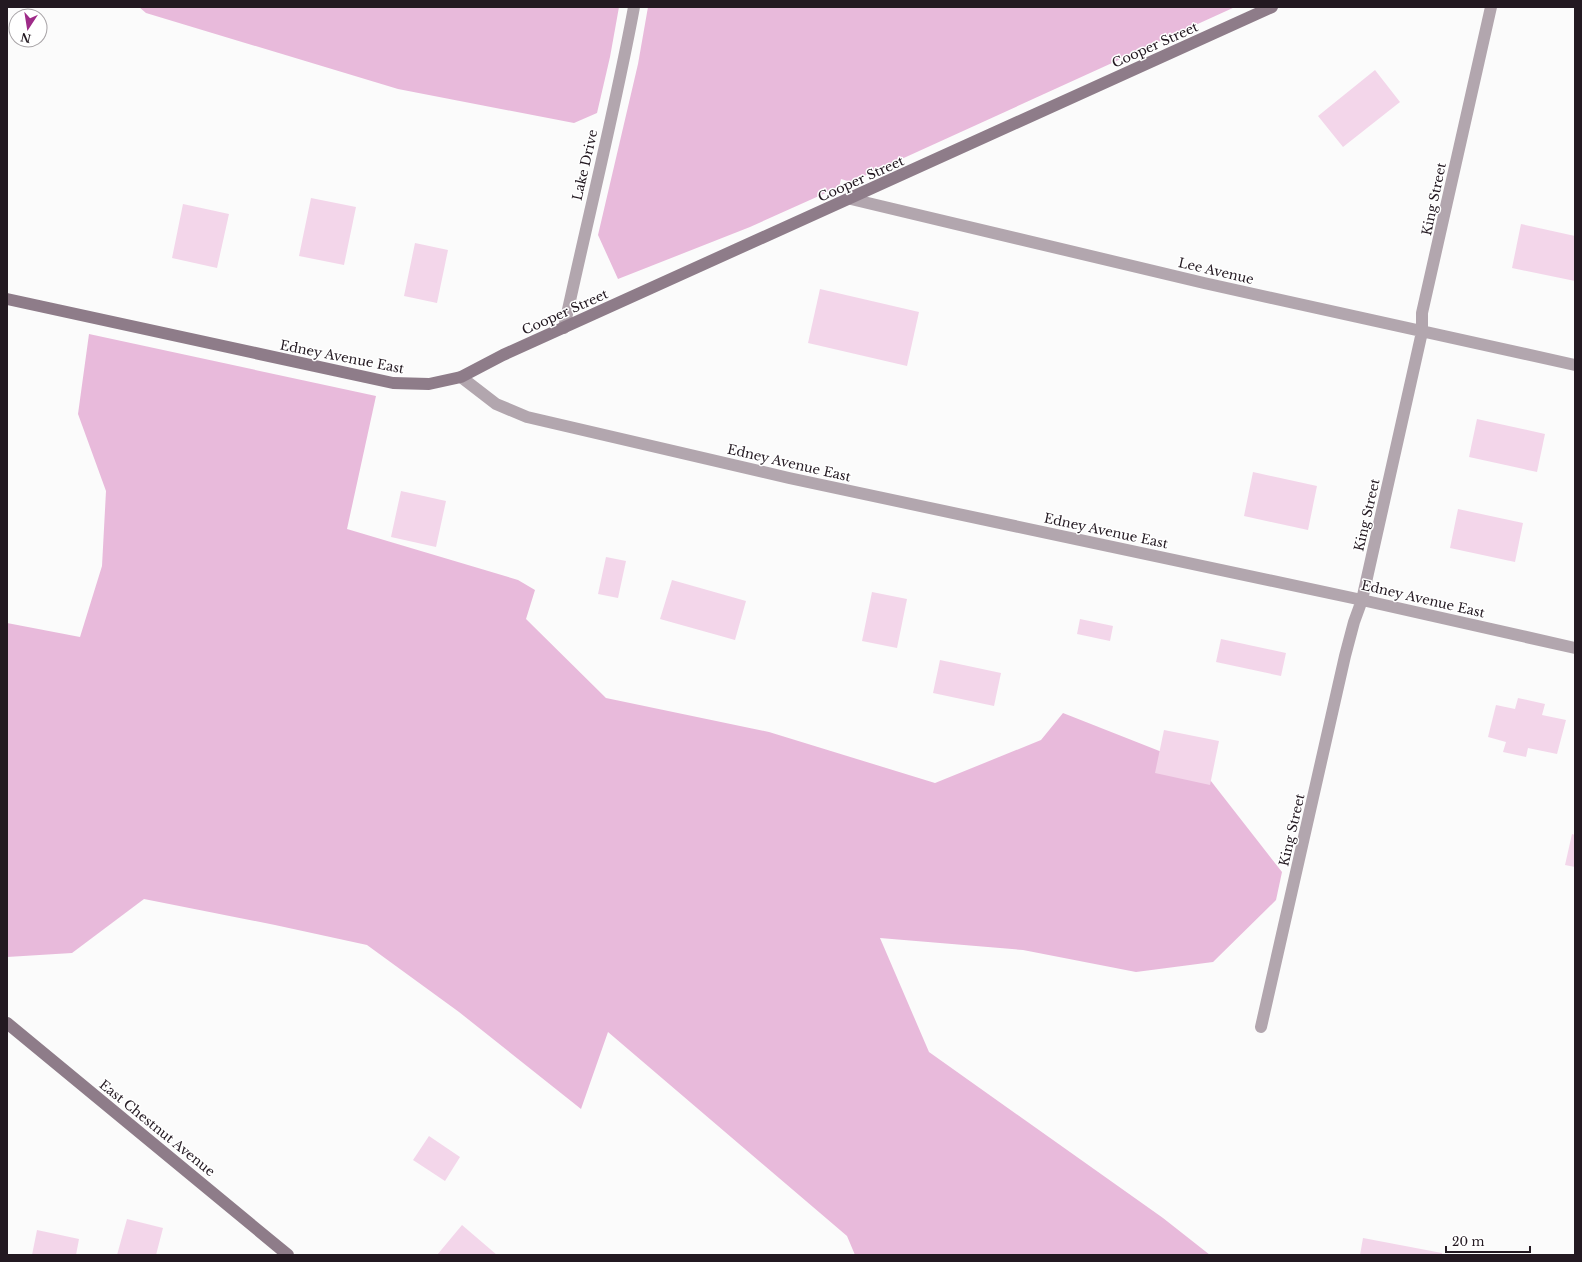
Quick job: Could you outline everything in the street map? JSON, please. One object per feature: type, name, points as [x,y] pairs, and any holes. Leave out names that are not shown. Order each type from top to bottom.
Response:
[{"type":"street","name":"Lake Drive","points":[[564,328],[587,219],[624,60],[634,7]]},
{"type":"street","name":"Cooper Street","points":[[461,377],[504,355],[1272,7]]},
{"type":"street","name":"King Street","points":[[1261,1027],[1345,656],[1354,622],[1362,600],[1422,332],[1422,313],[1491,7]]},
{"type":"street","name":"Lee Avenue","points":[[851,199],[1204,283],[1575,365]]},
{"type":"street","name":"Edney Avenue East","points":[[7,299],[393,383],[429,384],[461,377],[496,404],[528,417],[789,478],[1362,600],[1575,648]]},
{"type":"street","name":"East Chestnut Avenue","points":[[7,1023],[288,1255]]},
{"type":"shaded area","points":[[139,7],[619,7],[610,57],[597,113],[574,123],[398,89],[146,13]]},
{"type":"shaded area","points":[[648,7],[1235,7],[851,182],[841,179],[839,187],[750,227],[618,279],[598,235],[638,64]]},
{"type":"shaded area","points":[[89,334],[376,396],[347,529],[518,580],[535,590],[526,619],[606,698],[769,732],[935,783],[1041,740],[1063,713],[1200,767],[1282,872],[1276,900],[1213,962],[1136,972],[1023,950],[880,938],[929,1052],[1163,1218],[1210,1255],[855,1255],[847,1236],[608,1032],[581,1109],[459,1012],[367,945],[144,899],[72,953],[7,957],[7,623],[80,637],[102,566],[106,491],[78,414]]},
{"type":"building","points":[[1375,70],[1400,102],[1343,147],[1318,116]]},
{"type":"building","points":[[311,198],[356,207],[344,265],[299,256]]},
{"type":"building","points":[[183,204],[229,214],[217,268],[172,258]]},
{"type":"building","points":[[1521,224],[1575,236],[1575,281],[1512,268]]},
{"type":"building","points":[[415,243],[448,250],[437,303],[404,296]]},
{"type":"building","points":[[820,289],[919,312],[907,366],[808,343]]},
{"type":"building","points":[[1477,419],[1545,434],[1537,472],[1469,457]]},
{"type":"building","points":[[1253,472],[1317,486],[1308,530],[1244,516]]},
{"type":"building","points":[[401,491],[446,501],[436,547],[391,537]]},
{"type":"building","points":[[1458,509],[1523,523],[1515,562],[1450,548]]},
{"type":"building","points":[[606,557],[626,561],[618,598],[598,594]]},
{"type":"building","points":[[672,580],[746,601],[735,640],[660,619]]},
{"type":"building","points":[[872,592],[907,599],[897,648],[862,641]]},
{"type":"building","points":[[1080,619],[1113,626],[1110,641],[1077,634]]},
{"type":"building","points":[[1221,639],[1286,653],[1281,676],[1216,662]]},
{"type":"building","points":[[940,660],[1001,673],[994,706],[933,693]]},
{"type":"building","points":[[1518,698],[1545,704],[1542,715],[1566,720],[1557,754],[1528,748],[1526,757],[1503,752],[1506,742],[1488,737],[1496,705],[1515,709]]},
{"type":"building","points":[[1164,730],[1219,741],[1210,785],[1155,773]]},
{"type":"building","points":[[1572,834],[1575,835],[1575,867],[1565,865]]},
{"type":"building","points":[[429,1136],[460,1157],[445,1181],[413,1160]]},
{"type":"building","points":[[127,1219],[163,1228],[156,1255],[117,1255]]},
{"type":"building","points":[[462,1225],[497,1255],[437,1255]]},
{"type":"building","points":[[37,1230],[79,1239],[76,1255],[32,1255]]},
{"type":"building","points":[[1363,1238],[1442,1253],[1442,1255],[1360,1255]]}]
